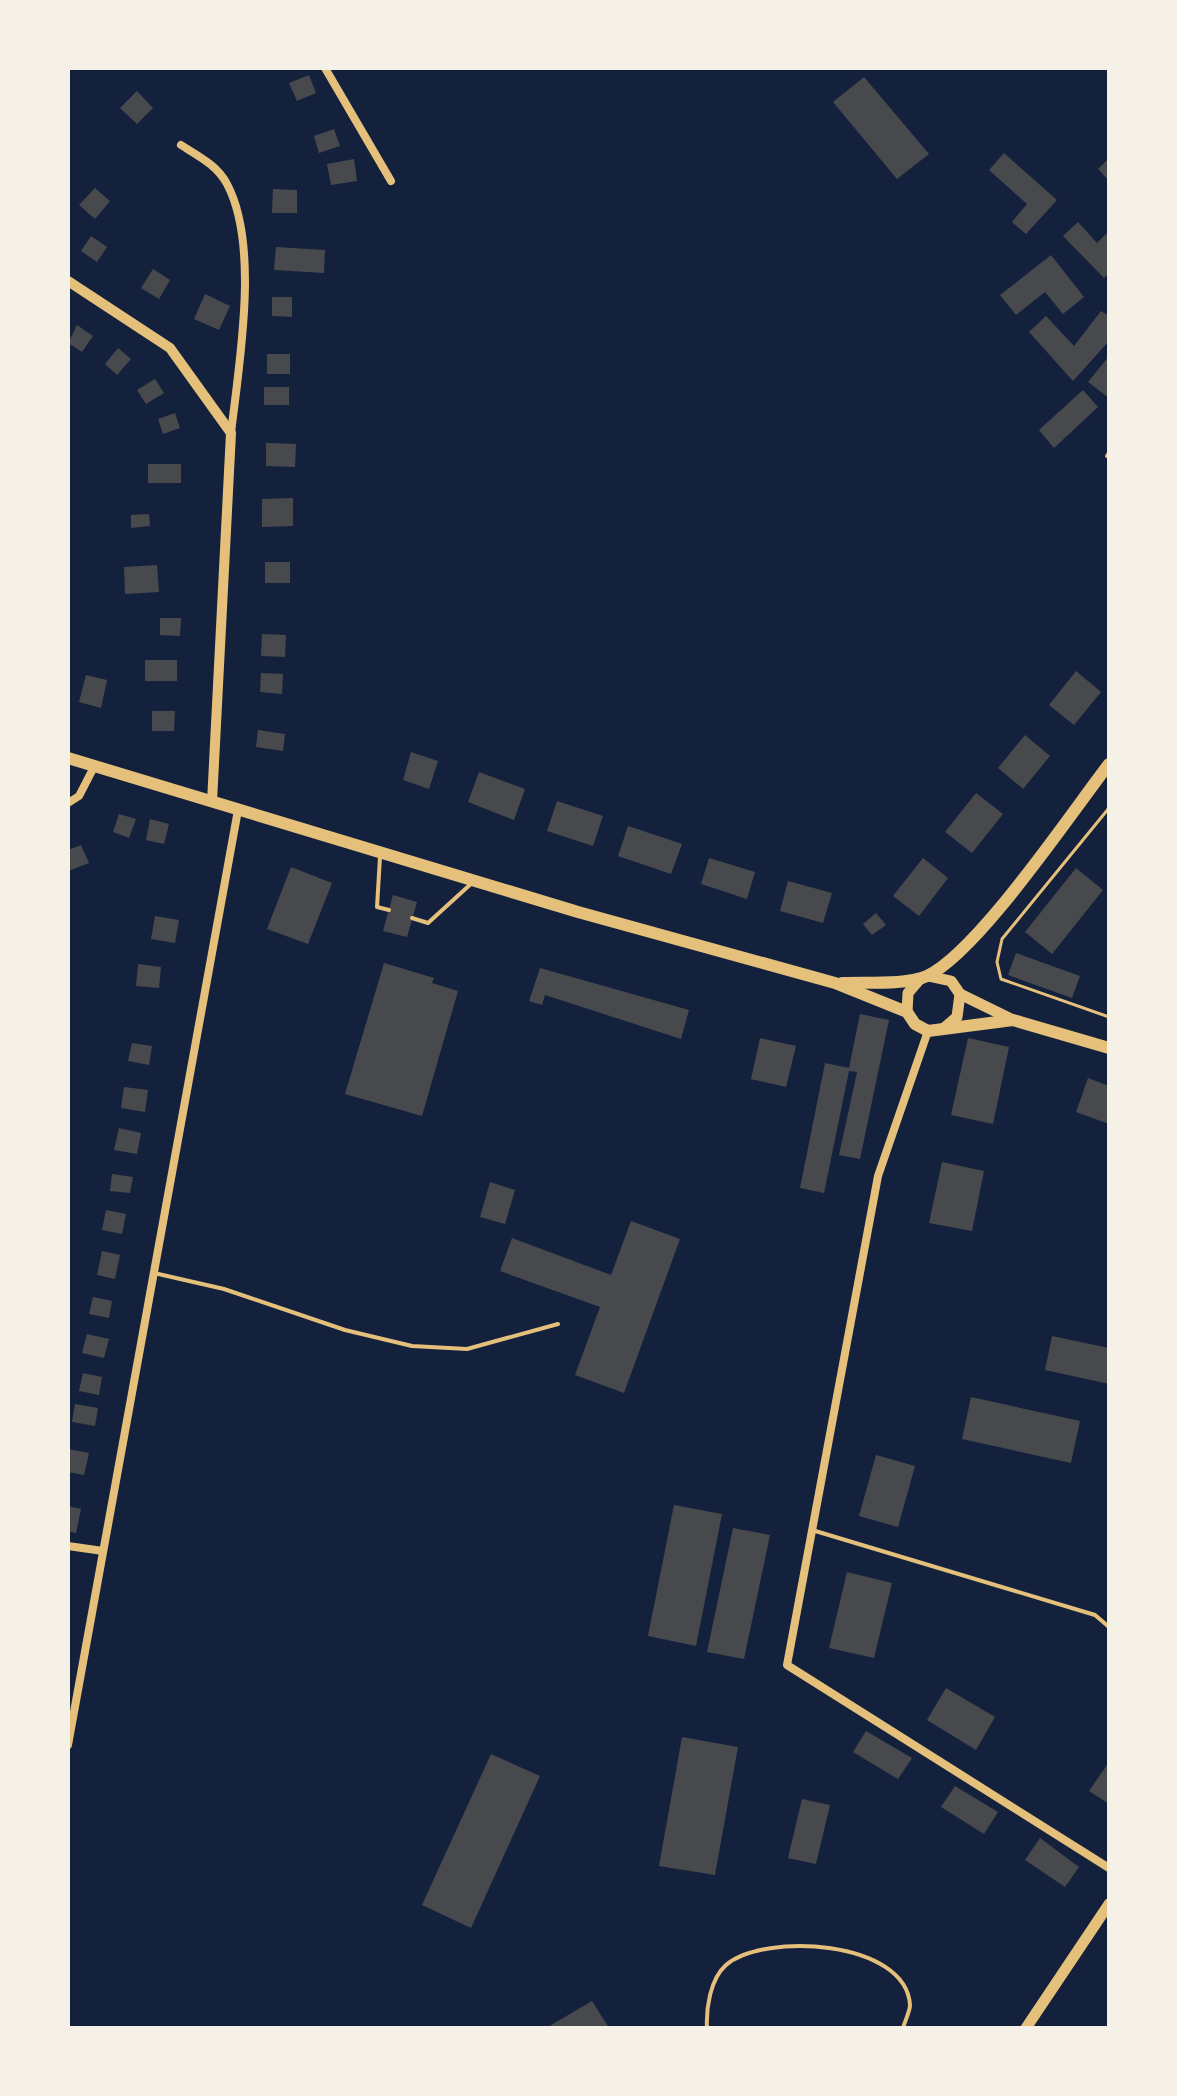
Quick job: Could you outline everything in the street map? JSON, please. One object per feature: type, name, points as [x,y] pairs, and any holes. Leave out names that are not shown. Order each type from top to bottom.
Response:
[{"type":"main road","points":[[68,758],[475,881],[835,983],[907,1012],[915,1024],[933,1031],[1013,1020]]},
{"type":"main road","points":[[907,1012],[908,993],[962,949],[1001,904],[1109,764]]},
{"type":"main road","points":[[835,983],[924,977],[951,981],[960,994],[1013,1020],[1109,1048]]},
{"type":"main road","points":[[933,1031],[957,1017],[960,994]]},
{"type":"main road","points":[[1026,2028],[1109,1904]]},
{"type":"street","points":[[325,68],[391,181]]},
{"type":"street","points":[[181,145],[210,163],[226,182],[243,221],[244,278],[231,433],[212,802]]},
{"type":"street","points":[[68,281],[170,348],[231,433]]},
{"type":"street","points":[[68,803],[79,796],[94,767]]},
{"type":"street","points":[[68,1745],[238,810]]},
{"type":"street","points":[[933,1031],[878,1176],[809,1529],[787,1665],[1109,1868]]},
{"type":"street","points":[[68,1546],[103,1551]]},
{"type":"lane","points":[[380,850],[377,907],[389,910]]},
{"type":"lane","points":[[412,918],[428,923],[475,881]]},
{"type":"lane","points":[[154,1273],[224,1289],[345,1330],[412,1346],[467,1349],[558,1324]]},
{"type":"lane","points":[[809,1529],[1095,1615],[1109,1627]]},
{"type":"lane","points":[[707,2028],[715,1981],[726,1965],[761,1948],[789,1946],[851,1951],[881,1963],[901,1979],[910,2006],[903,2028]]},
{"type":"path","points":[[1109,808],[1002,939],[997,962],[1001,979],[1109,1017]]},
{"type":"building","points":[[309,75],[316,93],[297,101],[289,83]]},
{"type":"building","points":[[864,77],[929,154],[897,179],[833,102]]},
{"type":"building","points":[[137,91],[153,108],[137,124],[120,108]]},
{"type":"building","points":[[334,129],[340,146],[319,153],[314,136]]},
{"type":"building","points":[[1004,153],[1057,200],[1026,234],[1012,222],[1027,204],[989,170]]},
{"type":"building","points":[[1109,158],[1109,181],[1098,169]]},
{"type":"building","points":[[354,159],[357,181],[331,185],[327,164]]},
{"type":"building","points":[[95,188],[110,201],[95,219],[79,205]]},
{"type":"building","points":[[273,189],[297,190],[297,213],[272,213]]},
{"type":"building","points":[[1078,222],[1097,243],[1109,231],[1109,274],[1104,278],[1063,236]]},
{"type":"building","points":[[91,236],[107,247],[97,262],[81,251]]},
{"type":"building","points":[[276,247],[325,250],[324,273],[274,270]]},
{"type":"building","points":[[1051,255],[1084,297],[1063,314],[1045,292],[1016,315],[1000,295]]},
{"type":"building","points":[[153,269],[170,280],[159,299],[141,288]]},
{"type":"building","points":[[205,294],[230,306],[219,330],[194,319]]},
{"type":"building","points":[[272,297],[292,297],[292,317],[272,316]]},
{"type":"building","points":[[1101,311],[1109,316],[1109,341],[1073,381],[1029,332],[1046,316],[1074,346]]},
{"type":"building","points":[[77,325],[93,336],[82,352],[68,343]]},
{"type":"building","points":[[118,348],[131,359],[117,375],[105,364]]},
{"type":"building","points":[[267,354],[290,354],[290,374],[267,374]]},
{"type":"building","points":[[1109,356],[1109,398],[1088,382]]},
{"type":"building","points":[[155,379],[164,393],[146,404],[137,390]]},
{"type":"building","points":[[264,387],[289,387],[289,405],[264,405]]},
{"type":"building","points":[[1083,390],[1098,407],[1054,448],[1039,430]]},
{"type":"building","points":[[175,413],[180,428],[163,434],[158,419]]},
{"type":"building","points":[[266,443],[296,444],[295,467],[266,466]]},
{"type":"building","points":[[148,464],[181,464],[181,483],[148,483]]},
{"type":"building","points":[[293,498],[293,526],[262,527],[262,499]]},
{"type":"building","points":[[149,514],[150,526],[131,528],[131,515]]},
{"type":"building","points":[[265,562],[290,562],[290,583],[265,583]]},
{"type":"building","points":[[157,565],[159,592],[125,594],[124,567]]},
{"type":"building","points":[[160,618],[181,618],[180,636],[160,635]]},
{"type":"building","points":[[262,634],[286,635],[285,657],[261,656]]},
{"type":"building","points":[[145,660],[177,660],[177,681],[145,681]]},
{"type":"building","points":[[1076,671],[1101,692],[1074,725],[1049,705]]},
{"type":"building","points":[[261,673],[283,674],[282,694],[260,692]]},
{"type":"building","points":[[86,675],[107,680],[101,708],[79,702]]},
{"type":"building","points":[[152,711],[175,711],[174,731],[152,731]]},
{"type":"building","points":[[258,730],[285,734],[283,751],[256,747]]},
{"type":"building","points":[[1025,735],[1050,756],[1023,789],[998,768]]},
{"type":"building","points":[[411,752],[438,761],[429,789],[403,780]]},
{"type":"building","points":[[479,772],[525,789],[514,820],[468,802]]},
{"type":"building","points":[[976,793],[1003,814],[972,853],[945,832]]},
{"type":"building","points":[[557,801],[603,816],[593,846],[547,831]]},
{"type":"building","points":[[119,814],[136,819],[129,838],[113,832]]},
{"type":"building","points":[[150,819],[169,824],[164,844],[146,840]]},
{"type":"building","points":[[628,826],[682,844],[671,874],[618,856]]},
{"type":"building","points":[[81,845],[89,863],[68,871],[68,850]]},
{"type":"building","points":[[709,858],[755,872],[747,899],[701,884]]},
{"type":"building","points":[[923,858],[948,878],[919,916],[893,896]]},
{"type":"building","points":[[291,867],[332,883],[308,944],[267,929]]},
{"type":"building","points":[[1076,868],[1103,890],[1052,954],[1025,932]]},
{"type":"building","points":[[788,881],[832,893],[823,923],[780,911]]},
{"type":"building","points":[[393,895],[417,902],[407,937],[383,931]]},
{"type":"building","points":[[876,913],[886,925],[872,935],[863,924]]},
{"type":"building","points":[[155,916],[179,920],[175,943],[151,939]]},
{"type":"building","points":[[1016,953],[1080,976],[1072,998],[1008,975]]},
{"type":"building","points":[[384,963],[434,978],[432,983],[458,991],[422,1116],[345,1094]]},
{"type":"building","points":[[138,964],[161,967],[159,988],[136,986]]},
{"type":"building","points":[[540,968],[689,1010],[681,1039],[545,995],[542,1005],[529,1001]]},
{"type":"building","points":[[860,1014],[889,1020],[860,1159],[839,1155],[857,1072],[849,1071],[824,1193],[800,1188],[825,1063],[849,1068]]},
{"type":"building","points":[[760,1038],[796,1046],[786,1087],[751,1079]]},
{"type":"building","points":[[968,1038],[1009,1047],[993,1124],[951,1115]]},
{"type":"building","points":[[132,1043],[152,1046],[149,1065],[128,1061]]},
{"type":"building","points":[[1088,1078],[1109,1086],[1109,1124],[1076,1112]]},
{"type":"building","points":[[124,1087],[148,1090],[145,1112],[121,1108]]},
{"type":"building","points":[[119,1128],[141,1133],[137,1154],[114,1150]]},
{"type":"building","points":[[942,1162],[984,1171],[972,1231],[929,1223]]},
{"type":"building","points":[[112,1174],[133,1177],[130,1193],[110,1191]]},
{"type":"building","points":[[490,1182],[515,1190],[505,1224],[480,1217]]},
{"type":"building","points":[[106,1210],[126,1214],[122,1234],[102,1230]]},
{"type":"building","points":[[631,1221],[680,1239],[624,1393],[575,1375],[600,1307],[500,1271],[512,1238],[611,1275]]},
{"type":"building","points":[[102,1251],[120,1255],[115,1279],[97,1275]]},
{"type":"building","points":[[93,1297],[112,1301],[109,1318],[89,1314]]},
{"type":"building","points":[[87,1334],[109,1339],[104,1358],[82,1353]]},
{"type":"building","points":[[1052,1336],[1109,1348],[1109,1384],[1045,1370]]},
{"type":"building","points":[[83,1373],[102,1377],[99,1395],[79,1391]]},
{"type":"building","points":[[971,1397],[1080,1421],[1071,1463],[962,1439]]},
{"type":"building","points":[[75,1404],[98,1408],[95,1426],[72,1422]]},
{"type":"building","points":[[68,1449],[89,1453],[84,1475],[68,1472]]},
{"type":"building","points":[[876,1455],[915,1466],[898,1527],[859,1516]]},
{"type":"building","points":[[674,1505],[722,1514],[696,1646],[648,1636]]},
{"type":"building","points":[[68,1506],[81,1509],[76,1533],[68,1531]]},
{"type":"building","points":[[733,1528],[770,1535],[744,1659],[707,1652]]},
{"type":"building","points":[[847,1572],[892,1583],[874,1658],[829,1648]]},
{"type":"building","points":[[946,1688],[995,1717],[976,1750],[927,1720]]},
{"type":"building","points":[[866,1731],[912,1758],[898,1779],[853,1752]]},
{"type":"building","points":[[682,1737],[738,1747],[715,1875],[659,1866]]},
{"type":"building","points":[[491,1754],[540,1776],[471,1928],[422,1905]]},
{"type":"building","points":[[1109,1762],[1109,1804],[1089,1791]]},
{"type":"building","points":[[955,1786],[998,1812],[984,1834],[941,1807]]},
{"type":"building","points":[[802,1799],[830,1805],[816,1864],[788,1858]]},
{"type":"building","points":[[1040,1838],[1079,1867],[1065,1887],[1025,1860]]},
{"type":"building","points":[[592,2001],[609,2028],[546,2028]]}]
